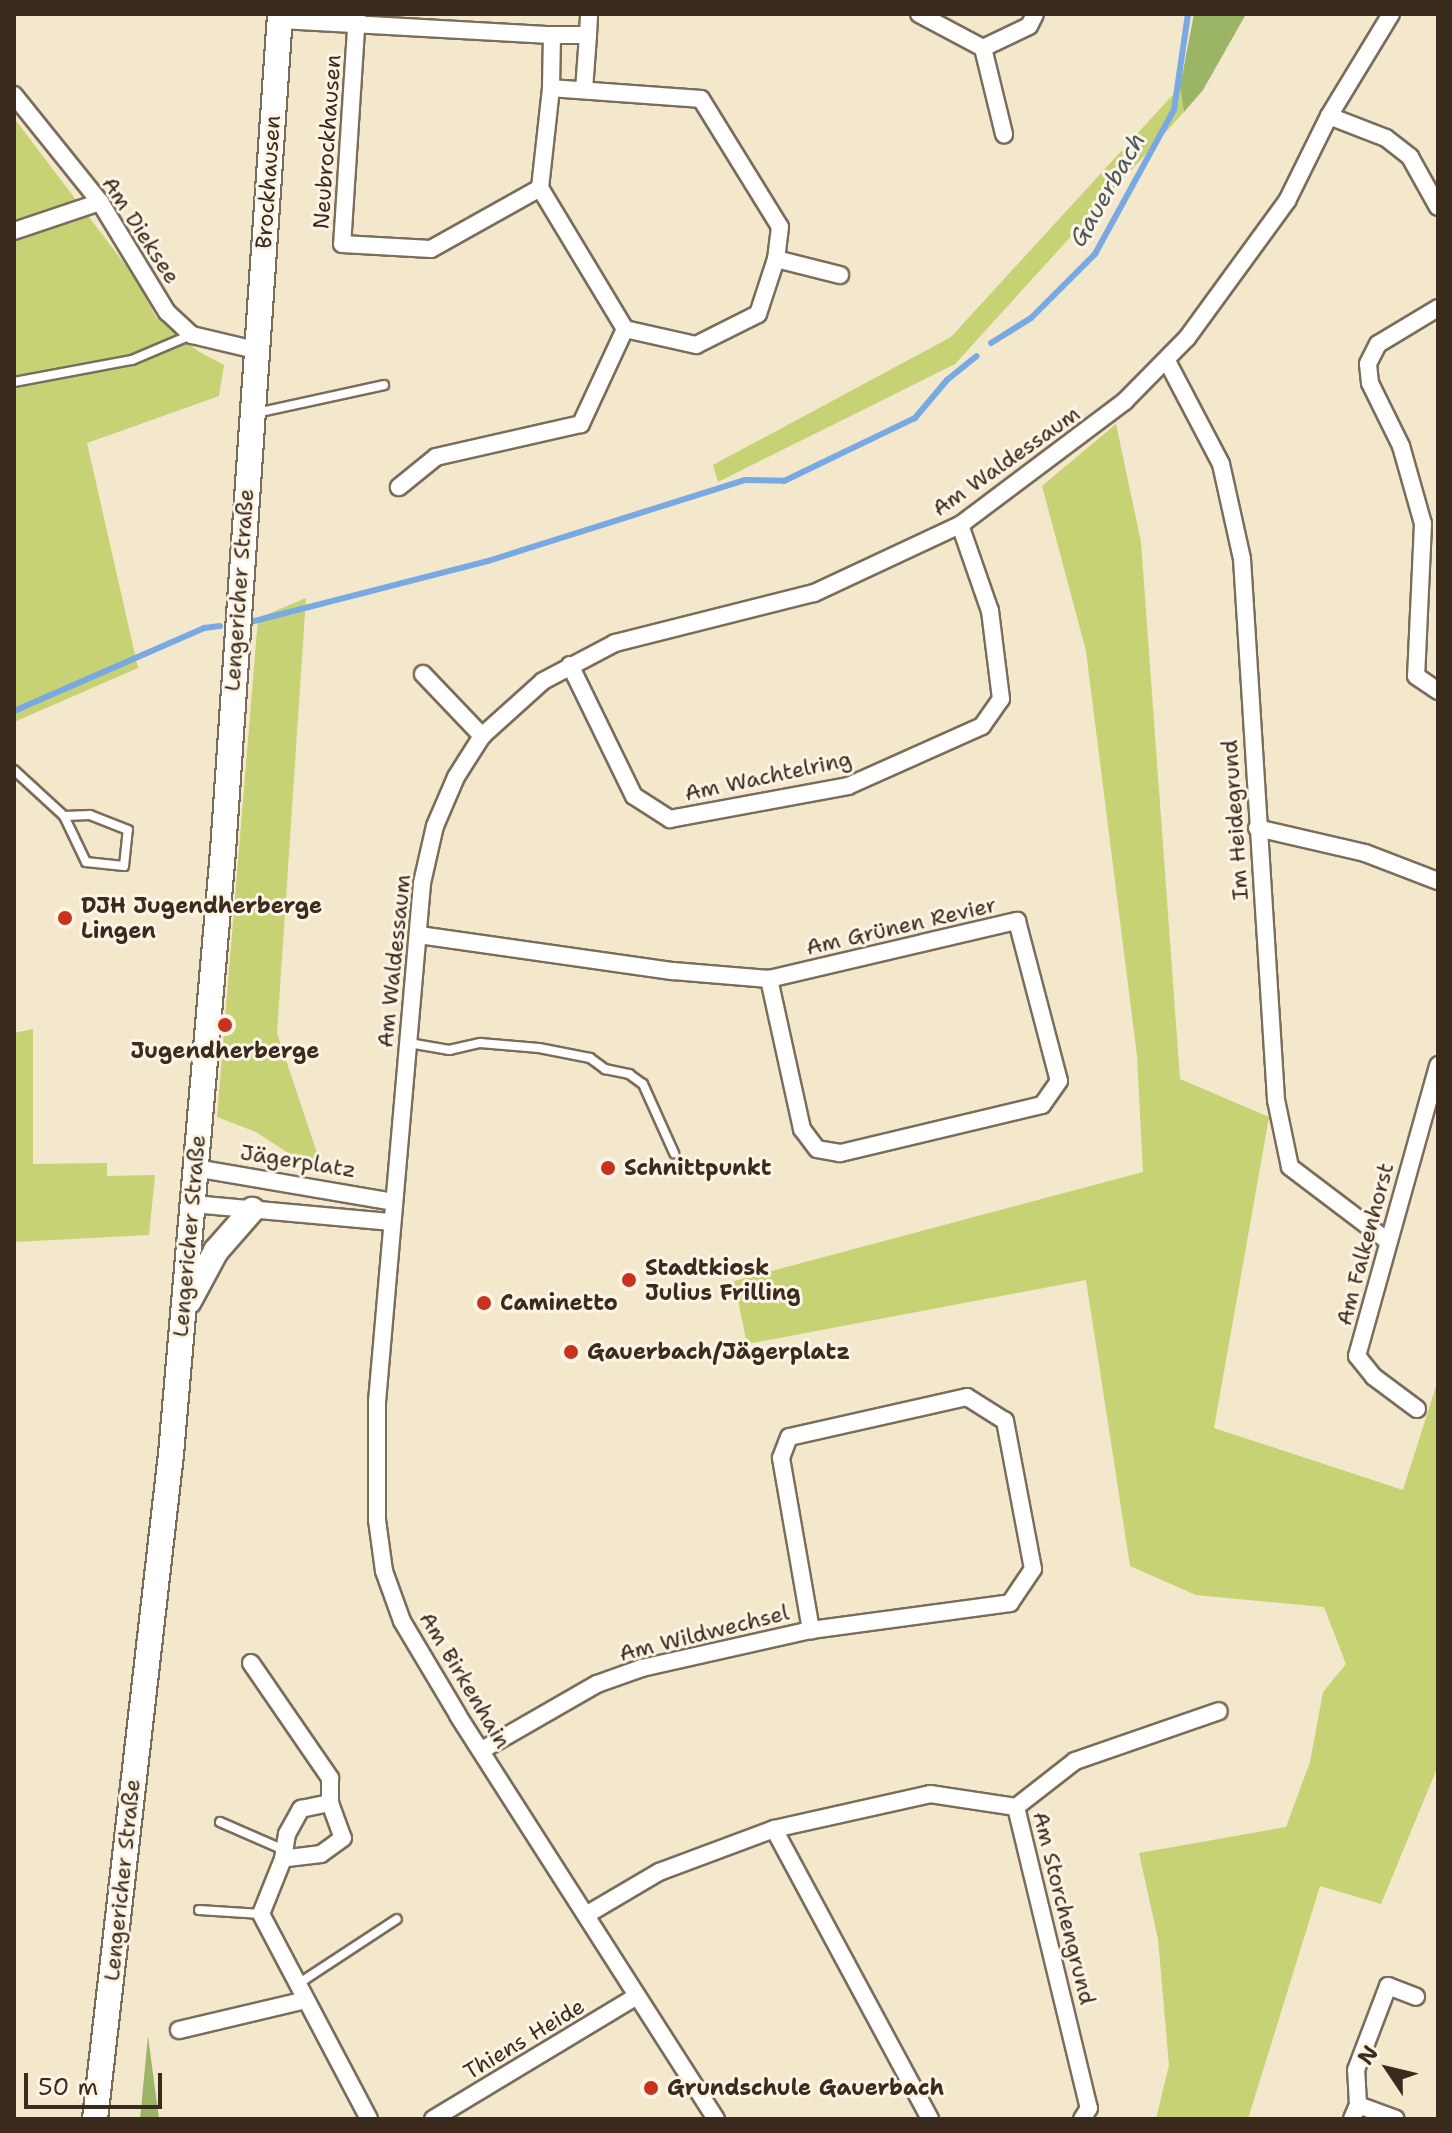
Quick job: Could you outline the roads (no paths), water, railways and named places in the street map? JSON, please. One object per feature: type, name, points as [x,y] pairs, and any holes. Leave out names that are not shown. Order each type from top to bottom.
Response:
[{"type":"main road","name":"Brockhausen","points":[[255,350],[280,17]]},
{"type":"main road","name":"Lengericher Straße","points":[[95,2119],[193,1204],[223,851],[255,350]]},
{"type":"main road","points":[[182,1318],[200,1275],[252,1210]]},
{"type":"street","points":[[584,90],[589,14]]},
{"type":"street","points":[[919,14],[983,48],[1004,134]]},
{"type":"street","points":[[983,48],[1029,26],[1035,14]]},
{"type":"street","name":"Am Waldessaum","points":[[393,1202],[422,883],[435,826],[456,777],[482,736],[519,698],[570,665],[615,643],[814,593],[960,525],[1092,427],[1167,361],[1287,201],[1329,116],[1391,14]]},
{"type":"street","points":[[280,17],[357,18],[552,35],[588,35]]},
{"type":"street","name":"Neubrockhausen","points":[[357,18],[342,244],[431,249],[540,188]]},
{"type":"street","points":[[551,88],[701,99],[780,227],[776,259],[758,314],[696,345],[625,329],[540,188],[551,88],[552,35]]},
{"type":"street","name":"Am Dieksee","points":[[14,95],[100,202],[167,312],[192,335]]},
{"type":"street","points":[[1329,116],[1386,138],[1410,157],[1438,207]]},
{"type":"street","points":[[14,231],[100,202]]},
{"type":"street","points":[[776,259],[840,275]]},
{"type":"street","points":[[1438,308],[1378,344],[1368,364],[1370,383],[1401,446],[1423,524],[1416,676],[1438,691]]},
{"type":"street","points":[[399,487],[436,457],[581,424],[625,329]]},
{"type":"street","points":[[192,335],[255,350]]},
{"type":"street","name":"Im Heidegrund","points":[[1167,361],[1221,464],[1242,559],[1276,1100],[1290,1167],[1388,1241]]},
{"type":"street","name":"Am Wachtelring","points":[[570,665],[634,796],[670,819],[848,786],[982,726],[1001,699],[990,611],[960,525]]},
{"type":"street","points":[[423,674],[482,736]]},
{"type":"street","points":[[1257,828],[1365,853],[1438,881]]},
{"type":"street","name":"Am Grünen Revier","points":[[419,935],[673,971],[769,979],[1017,921],[1059,1081],[1042,1105],[840,1153],[817,1149],[802,1129],[769,979]]},
{"type":"street","name":"Am Falkenhorst","points":[[1417,1409],[1374,1377],[1357,1356],[1438,1065]]},
{"type":"street","name":"Jägerplatz","points":[[195,1168],[393,1202]]},
{"type":"street","name":"Am Birkenhain","points":[[393,1202],[377,1402],[377,1520],[384,1571],[402,1621],[716,2119]]},
{"type":"street","points":[[193,1204],[392,1222]]},
{"type":"street","name":"Am Wildwechsel","points":[[482,1750],[597,1684],[642,1668],[811,1630],[1010,1603],[1033,1569],[1005,1421],[967,1397],[789,1437],[781,1458],[811,1630]]},
{"type":"street","points":[[251,1663],[330,1778],[330,1803],[343,1838],[321,1854],[284,1854]]},
{"type":"street","points":[[1016,1807],[1075,1761],[1219,1711]]},
{"type":"street","name":"Am Storchengrund","points":[[586,1915],[659,1872],[774,1829],[930,1794],[1016,1807],[1089,2108],[1082,2119]]},
{"type":"street","points":[[330,1803],[301,1809],[261,1914],[369,2119]]},
{"type":"street","points":[[774,1829],[930,2119]]},
{"type":"street","points":[[1396,2119],[1355,2112],[1356,2070],[1388,1986],[1416,1997]]},
{"type":"street","name":"Thiens Heide","points":[[433,2119],[637,1996]]},
{"type":"street","points":[[179,2030],[306,2000]]},
{"type":"lane","points":[[14,382],[132,360],[192,335]]},
{"type":"lane","points":[[251,414],[384,385]]},
{"type":"lane","points":[[14,770],[64,816],[86,862],[124,866],[128,830],[90,815],[64,816]]},
{"type":"lane","points":[[408,1042],[449,1050],[480,1043],[539,1048],[590,1058],[605,1069],[629,1074],[643,1084],[674,1153]]},
{"type":"lane","points":[[220,1822],[284,1854]]},
{"type":"lane","points":[[199,1910],[261,1914]]},
{"type":"lane","points":[[298,1984],[397,1919]]},
{"type":"waterway","name":"Gauerbach","points":[[991,343],[1031,318],[1095,254],[1174,110],[1188,14]]},
{"type":"waterway","points":[[254,621],[488,561],[745,480],[784,481],[915,418],[947,380],[977,356]]},
{"type":"waterway","points":[[14,711],[204,628],[220,626]]},
{"type":"place","name":"DJH Jugendherberge Lingen","points":[[65,918]]},
{"type":"place","name":"Jugendherberge","points":[[225,1025]]},
{"type":"place","name":"Schnittpunkt","points":[[608,1168]]},
{"type":"place","name":"Stadtkiosk Julius Frilling","points":[[629,1280]]},
{"type":"place","name":"Caminetto","points":[[484,1303]]},
{"type":"place","name":"Gauerbach/Jägerplatz","points":[[571,1352]]},
{"type":"place","name":"Grundschule Gauerbach","points":[[651,2088]]}]
